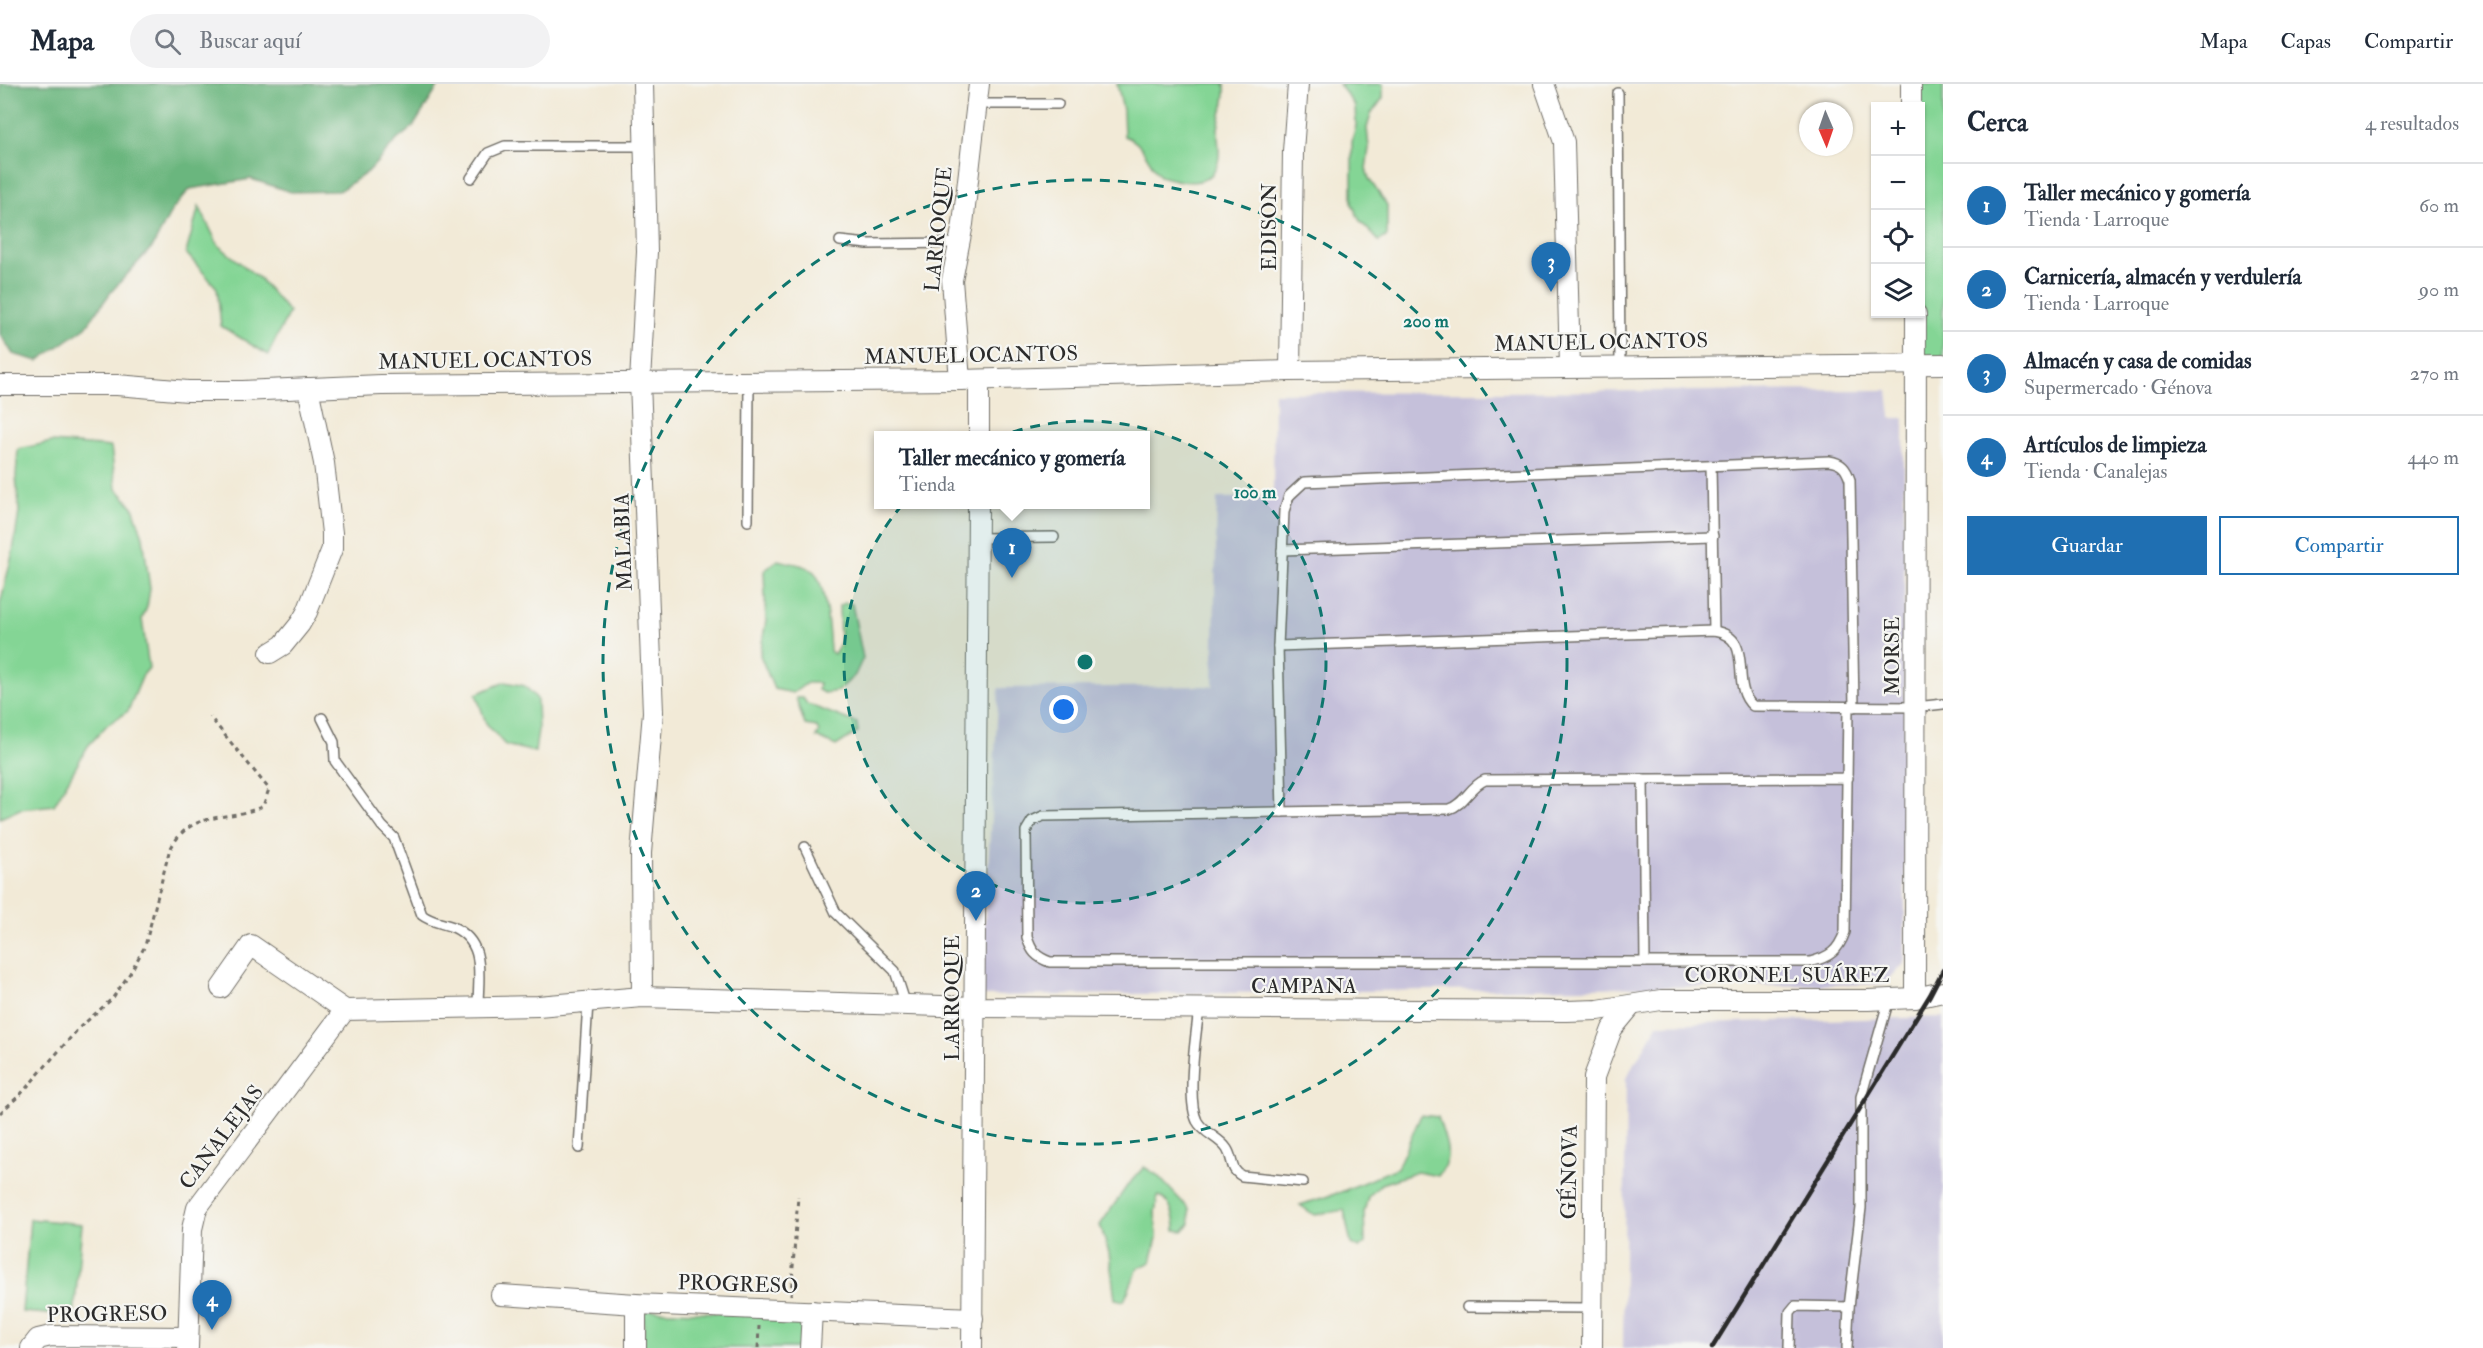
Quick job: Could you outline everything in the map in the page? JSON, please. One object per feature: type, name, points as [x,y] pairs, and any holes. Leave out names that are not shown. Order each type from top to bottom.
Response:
[{"type":"street","name":"MALABIA","points":[[642,997],[641,853],[653,712],[640,382],[647,252],[643,84]]},
{"type":"street","name":"EDISON","points":[[1290,370],[1293,151],[1298,84]]},
{"type":"street","points":[[1544,84],[1559,121],[1564,142],[1570,366]]},
{"type":"street","points":[[1911,84],[1911,102]]},
{"type":"street","name":"LARROQUE","points":[[976,89],[959,243],[952,280],[978,431]]},
{"type":"street","name":"MORSE","points":[[1915,998],[1916,318]]},
{"type":"street","name":"MANUEL OCANTOS","points":[[0,385],[117,385],[188,391],[640,382],[969,380],[1290,370],[1943,364]]},
{"type":"street","points":[[270,653],[283,645],[304,618],[332,549],[324,463],[308,388]]},
{"type":"street","name":"LARROQUE","points":[[972,1348],[978,509]]},
{"type":"street","points":[[220,988],[251,945],[345,1010]]},
{"type":"street","name":"CORONEL SUÁREZ","points":[[1631,1006],[1661,1000],[1915,998],[1943,992]]},
{"type":"street","name":"CAMPANA","points":[[345,1010],[478,1007],[642,997],[976,1007],[1566,1011],[1631,1006]]},
{"type":"street","name":"GÉNOVA","points":[[1592,1348],[1594,1077],[1612,1029],[1631,1006]]},
{"type":"street","name":"CANALEJAS","points":[[188,1343],[192,1229],[197,1208],[345,1010]]},
{"type":"street","name":"PROGRESO","points":[[501,1295],[636,1304],[973,1318]]},
{"type":"street","points":[[636,1304],[636,1348]]},
{"type":"street","points":[[810,1348],[812,1311]]},
{"type":"street","name":"PROGRESO","points":[[31,1348],[38,1339],[51,1336],[188,1343]]},
{"type":"lane","points":[[976,89],[1058,104]]},
{"type":"lane","points":[[1618,93],[1620,366]]},
{"type":"lane","points":[[471,178],[488,153],[505,146],[645,146]]},
{"type":"lane","points":[[840,241],[868,244],[959,243]]},
{"type":"lane","points":[[748,521],[749,382]]},
{"type":"lane","points":[[1282,812],[1278,646],[1284,511],[1289,496],[1304,482],[1829,461],[1839,463],[1846,470],[1850,480],[1851,707],[1845,932],[1839,947],[1823,958],[1810,962],[1050,962],[1039,958],[1031,950],[1027,937],[1026,831],[1032,821],[1043,816],[1282,812],[1449,809],[1457,806],[1478,783],[1485,780],[1848,778]]},
{"type":"lane","points":[[1711,466],[1714,631]]},
{"type":"lane","points":[[1282,550],[1713,536]]},
{"type":"lane","points":[[978,538],[1054,537]]},
{"type":"lane","points":[[1278,646],[1714,631],[1723,632],[1734,640],[1740,654],[1742,692],[1753,706],[1916,707],[1943,704]]},
{"type":"lane","points":[[322,718],[334,742],[336,760],[382,826],[394,838],[422,915],[428,920],[467,934],[475,944],[478,956],[478,1007]]},
{"type":"lane","points":[[1644,779],[1645,962]]},
{"type":"lane","points":[[804,847],[836,913],[895,971],[906,1005]]},
{"type":"lane","points":[[1847,1348],[1849,1307],[1860,1225],[1861,1097],[1889,999]]},
{"type":"lane","points":[[579,1148],[588,1002]]},
{"type":"lane","points":[[1199,1009],[1192,1095],[1196,1119],[1203,1130],[1228,1150],[1232,1167],[1236,1173],[1242,1176],[1304,1182]]},
{"type":"lane","points":[[1789,1348],[1790,1312],[1795,1306],[1849,1307]]},
{"type":"lane","points":[[1467,1307],[1592,1308]]},
{"type":"path","points":[[0,1113],[20,1095],[79,1028],[112,999],[130,973],[146,946],[169,852],[175,839],[195,822],[263,806],[269,789],[210,717]]},
{"type":"path","points":[[790,1309],[798,1196]]},
{"type":"shaded area","points":[[1888,390],[1891,418],[1904,418],[1905,963],[1884,984],[980,996],[999,688],[1213,686],[1217,498],[1273,497],[1274,393]]},
{"type":"shaded area","points":[[1943,1017],[1943,1348],[1623,1348],[1626,1078],[1658,1024]]},
{"type":"green space","points":[[0,84],[440,84],[413,127],[397,140],[368,172],[339,191],[291,192],[251,179],[190,189],[172,210],[153,246],[111,292],[86,327],[38,361],[13,354],[0,334]]},
{"type":"green space","points":[[1117,84],[1225,84],[1218,129],[1219,158],[1209,177],[1194,182],[1185,182],[1160,176],[1141,147],[1124,136],[1123,110]]},
{"type":"green space","points":[[1339,84],[1383,84],[1383,98],[1371,114],[1367,128],[1369,148],[1366,169],[1369,179],[1387,205],[1387,236],[1379,241],[1360,221],[1352,204],[1352,142],[1356,126],[1355,106]]},
{"type":"green space","points":[[1920,84],[1943,84],[1943,364],[1917,363],[1920,318],[1925,318],[1925,102],[1920,102]]},
{"type":"green space","points":[[199,206],[218,245],[260,279],[289,312],[268,355],[221,326],[217,288],[186,253]]},
{"type":"green space","points":[[52,442],[111,447],[116,488],[133,507],[143,537],[150,589],[142,619],[149,668],[143,675],[128,711],[107,725],[88,746],[54,805],[20,809],[0,818],[0,604],[13,551],[19,512],[16,476],[18,449]]},
{"type":"green space","points":[[778,560],[806,567],[818,578],[826,610],[830,651],[834,654],[840,644],[839,606],[844,603],[852,604],[863,658],[855,675],[838,691],[824,693],[818,690],[819,683],[807,683],[793,693],[774,689],[760,655],[766,621],[764,571]]},
{"type":"green space","points":[[505,682],[525,686],[537,699],[538,730],[535,752],[505,745],[486,723],[476,694]]},
{"type":"green space","points":[[796,698],[803,698],[807,704],[857,723],[858,732],[836,746],[816,737],[819,733],[817,727],[805,725]]},
{"type":"green space","points":[[1421,1115],[1438,1117],[1447,1148],[1443,1168],[1438,1176],[1417,1172],[1381,1184],[1368,1197],[1364,1212],[1365,1243],[1359,1248],[1351,1244],[1344,1210],[1314,1215],[1300,1205],[1341,1192],[1397,1168]]},
{"type":"green space","points":[[1144,1167],[1157,1175],[1189,1209],[1190,1224],[1183,1231],[1175,1230],[1171,1208],[1162,1197],[1158,1196],[1155,1212],[1157,1238],[1151,1262],[1138,1268],[1124,1301],[1115,1299],[1109,1253],[1100,1225],[1127,1186]]},
{"type":"green space","points":[[30,1219],[82,1224],[74,1316],[22,1312]]},
{"type":"green space","points":[[644,1310],[807,1316],[806,1348],[643,1348]]},
{"type":"railway","points":[[1712,1348],[1930,995],[1943,970]]},
{"type":"place","name":"Almacén y casa de comidas","points":[[1551,292]]},
{"type":"place","name":"Taller mecánico y gomería","points":[[1012,578]]},
{"type":"place","name":"Carnicería, almacén y verdulería","points":[[976,921]]},
{"type":"place","name":"Artículos de limpieza","points":[[212,1330]]}]
